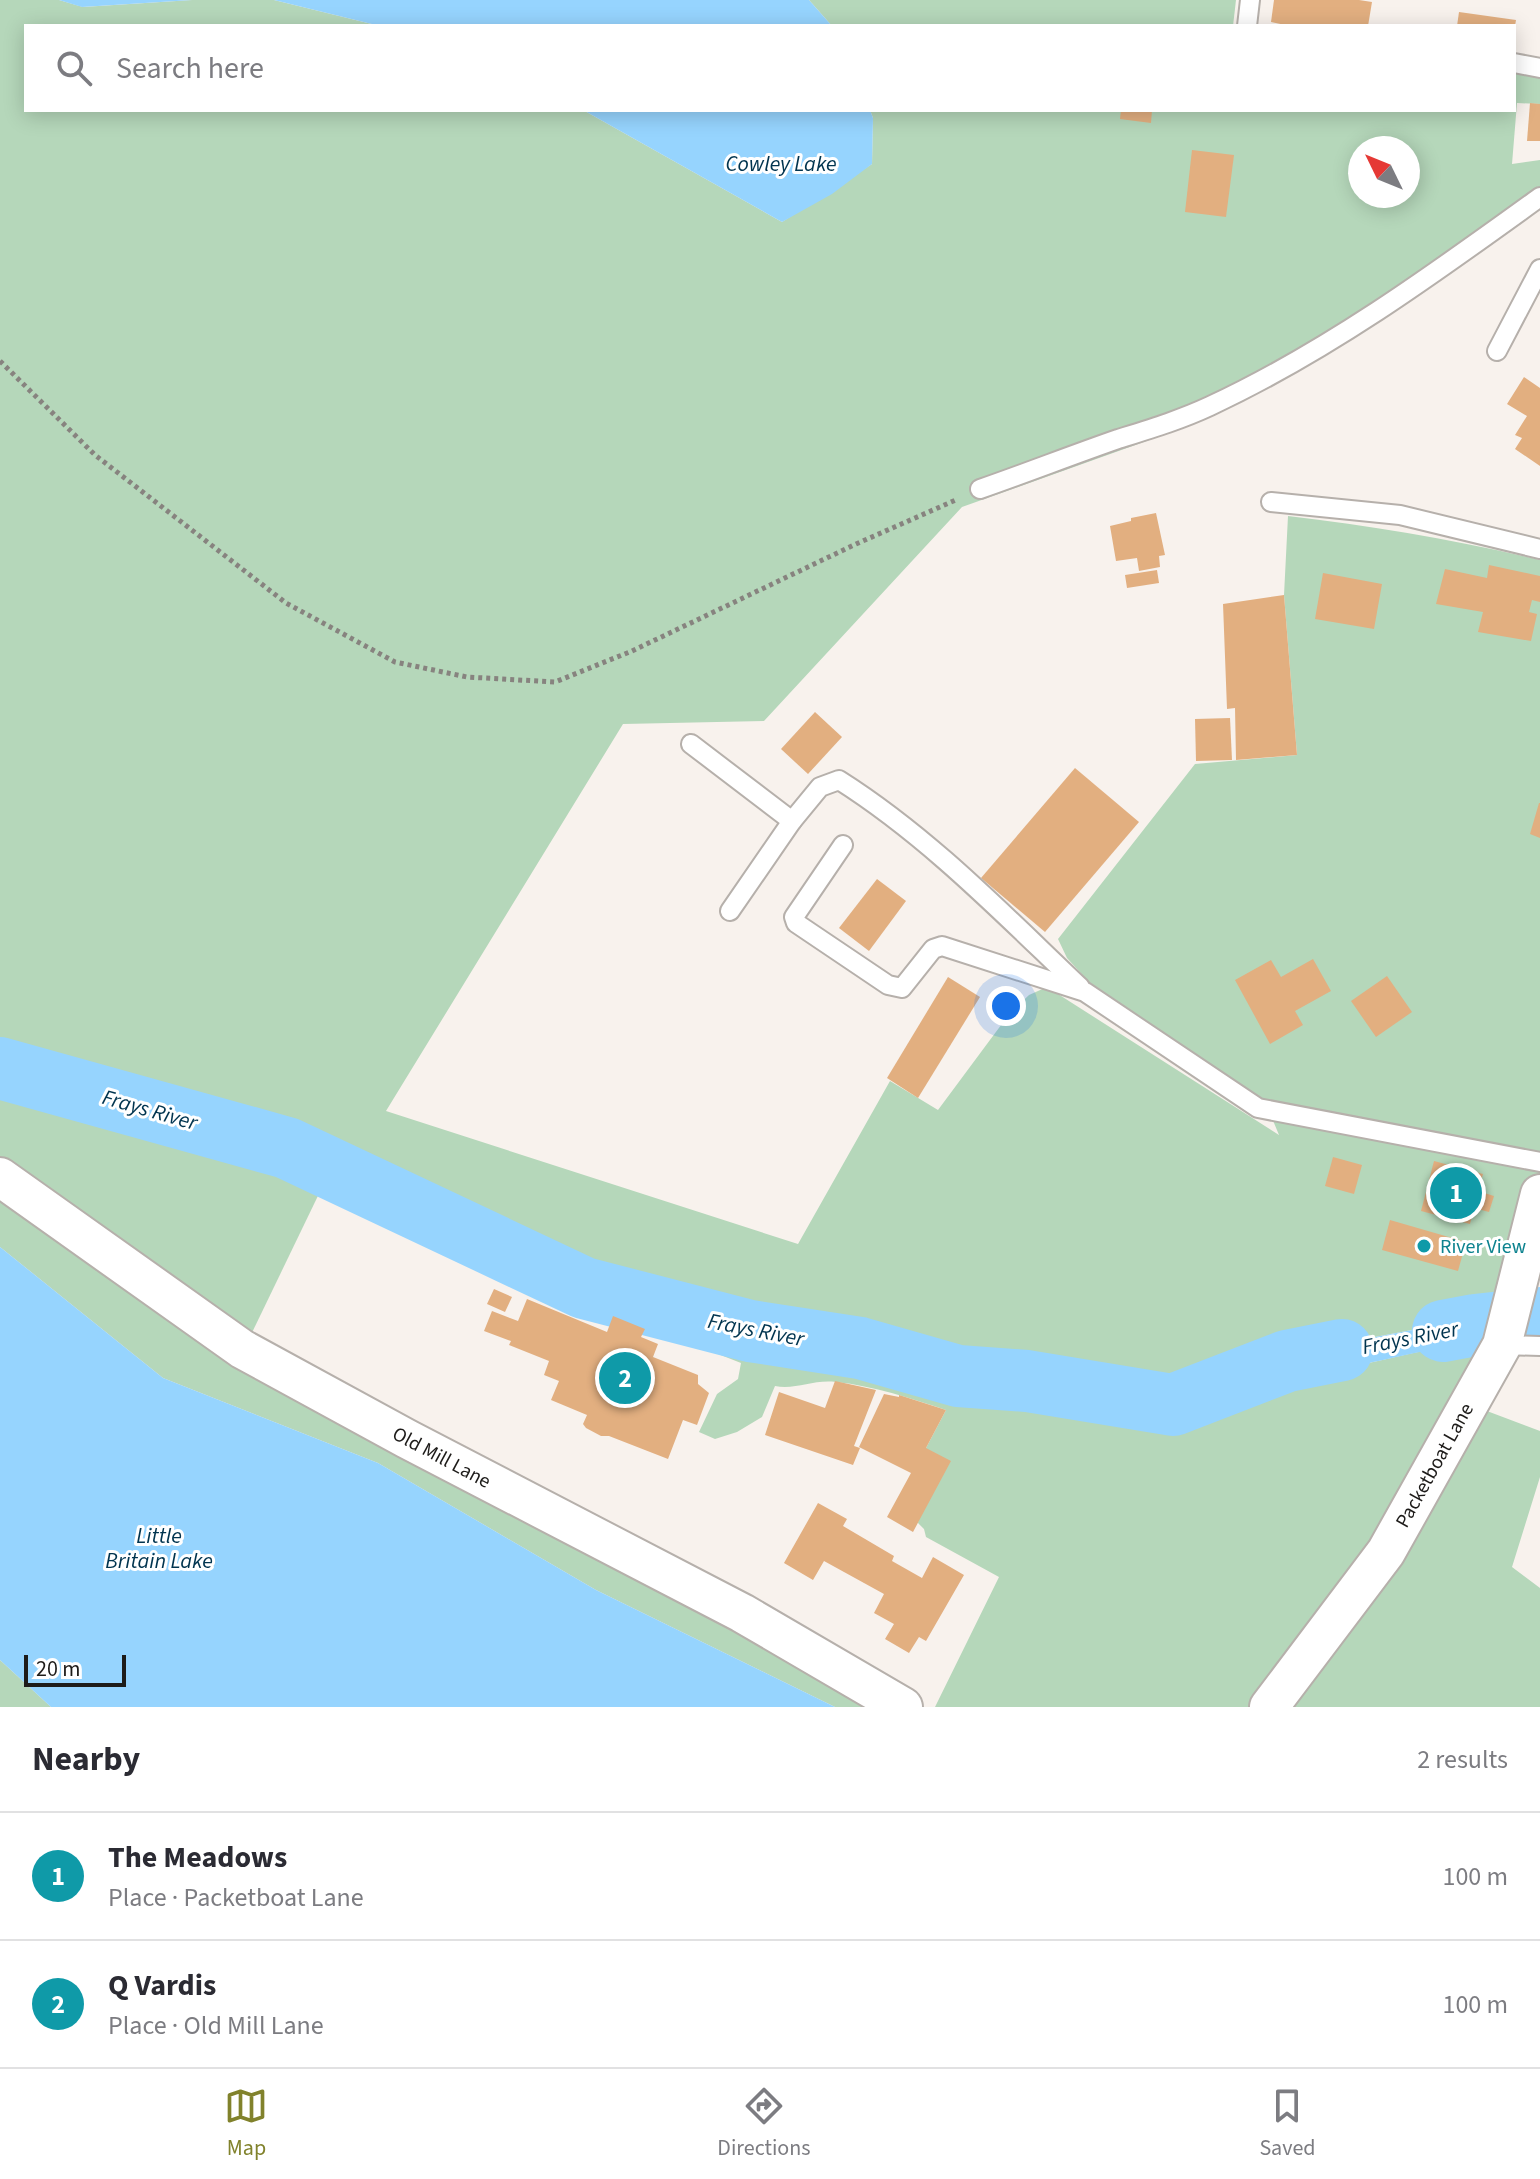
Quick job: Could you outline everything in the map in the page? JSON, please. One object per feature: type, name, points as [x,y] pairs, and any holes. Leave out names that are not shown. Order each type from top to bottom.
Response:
[{"type":"street","name":"Old Mill Lane","points":[[0,1177],[242,1349],[418,1445],[742,1613],[903,1707]]},
{"type":"street","name":"Packetboat Lane","points":[[1269,1707],[1386,1552],[1502,1345],[1540,1194]]},
{"type":"lane","points":[[1247,24],[1250,0]]},
{"type":"lane","points":[[1516,63],[1540,68]]},
{"type":"lane","points":[[980,489],[1212,406],[1330,341],[1441,269],[1540,197]]},
{"type":"lane","points":[[1497,351],[1540,269]]},
{"type":"lane","points":[[1271,502],[1400,515],[1540,549]]},
{"type":"lane","points":[[691,744],[792,821]]},
{"type":"lane","points":[[730,911],[792,821],[820,787],[839,780],[895,818],[956,870],[1085,992],[1258,1108],[1540,1162]]},
{"type":"lane","points":[[843,845],[794,917],[796,923],[888,985],[902,988],[933,949],[942,946],[1085,992]]},
{"type":"lane","points":[[1502,1345],[1540,1346]]},
{"type":"path","points":[[0,361],[95,455],[286,603],[395,662],[467,677],[555,682],[632,651],[856,544],[980,489]]},
{"type":"green space","points":[[0,0],[59,0],[83,7],[192,0],[274,0],[372,24],[24,24],[24,112],[587,112],[782,222],[872,164],[871,112],[1516,112],[1516,73],[1540,76],[1540,104],[1517,103],[1512,164],[1540,160],[1540,207],[1273,381],[1180,429],[962,507],[764,721],[623,724],[386,1111],[798,1244],[890,1081],[938,1110],[1010,1013],[1029,995],[1047,987],[1279,1135],[1265,1101],[1089,982],[1067,958],[1058,939],[1195,764],[1297,755],[1284,595],[1288,516],[1414,534],[1540,560],[1540,1175],[1507,1312],[1280,1355],[1261,1371],[1260,1360],[1259,1368],[1182,1398],[965,1368],[853,1340],[755,1325],[584,1286],[288,1145],[0,1065]]},
{"type":"green space","points":[[809,0],[1236,0],[1233,24],[830,24]]},
{"type":"green space","points":[[0,1074],[284,1153],[329,1173],[247,1343],[0,1171]]},
{"type":"green space","points":[[0,1185],[245,1359],[894,1707],[835,1707],[596,1590],[378,1463],[163,1378],[0,1247]]},
{"type":"green space","points":[[666,1323],[959,1391],[1163,1425],[1167,1410],[1259,1374],[1320,1373],[1471,1343],[1482,1354],[1376,1542],[1254,1707],[935,1707],[999,1577],[926,1537],[918,1523],[926,1448],[946,1410],[850,1384],[828,1381],[790,1387],[775,1386],[762,1417],[737,1432],[715,1439],[699,1432],[717,1394],[738,1379],[741,1363],[662,1332]]},
{"type":"green space","points":[[1479,1408],[1540,1431],[1540,1477],[1512,1567],[1540,1588],[1540,1707],[1281,1707]]},
{"type":"green space","points":[[0,1660],[51,1707],[0,1707]]},
{"type":"water","points":[[59,0],[192,0],[82,7]]},
{"type":"water","points":[[274,0],[809,0],[830,24],[372,24]]},
{"type":"water","name":"Cowley Lake","points":[[587,112],[871,112],[872,164],[832,194],[782,222]]},
{"type":"water","name":"Little Britain Lake","points":[[0,1247],[163,1378],[378,1463],[596,1590],[835,1707],[51,1707],[0,1660]]},
{"type":"water","points":[[1497,1314],[1482,1354],[1471,1343],[1340,1368],[1261,1371],[1280,1355]]},
{"type":"building","points":[[1274,0],[1372,2],[1368,24],[1271,22]]},
{"type":"building","points":[[1459,12],[1516,20],[1515,24],[1457,24]]},
{"type":"building","points":[[1530,103],[1540,104],[1540,141],[1527,141]]},
{"type":"building","points":[[1121,112],[1152,112],[1151,123],[1120,119]]},
{"type":"building","points":[[1192,150],[1234,155],[1226,217],[1185,212]]},
{"type":"building","points":[[1524,377],[1540,388],[1540,466],[1515,449],[1522,438],[1515,435],[1527,416],[1507,404]]},
{"type":"building","points":[[1156,513],[1165,555],[1159,556],[1160,567],[1139,571],[1137,558],[1116,561],[1110,526]]},
{"type":"building","points":[[1489,565],[1540,576],[1540,602],[1532,600],[1529,612],[1537,614],[1531,641],[1478,632],[1483,612],[1436,604],[1445,569],[1487,578]]},
{"type":"building","points":[[1157,570],[1159,583],[1127,588],[1125,575]]},
{"type":"building","points":[[1323,573],[1382,584],[1374,629],[1315,619]]},
{"type":"building","points":[[1284,595],[1297,755],[1236,760],[1235,708],[1227,709],[1223,604]]},
{"type":"building","points":[[815,712],[842,737],[808,774],[781,749]]},
{"type":"building","points":[[1230,718],[1232,760],[1196,761],[1195,719]]},
{"type":"building","points":[[1075,768],[1139,822],[1045,932],[981,878]]},
{"type":"building","points":[[1540,803],[1540,838],[1530,834]]},
{"type":"building","points":[[877,879],[906,901],[869,951],[839,928]]},
{"type":"building","points":[[1313,959],[1331,991],[1295,1011],[1303,1025],[1270,1044],[1235,980],[1271,960],[1281,977]]},
{"type":"building","points":[[1387,976],[1412,1012],[1376,1037],[1351,1001]]},
{"type":"building","points":[[948,977],[980,997],[918,1098],[887,1078]]},
{"type":"building","points":[[1333,1157],[1362,1165],[1354,1194],[1325,1186]]},
{"type":"building","points":[[1434,1161],[1483,1174],[1478,1191],[1494,1196],[1489,1212],[1474,1208],[1470,1224],[1421,1211]]},
{"type":"building","name":"River View","points":[[1390,1220],[1466,1242],[1458,1271],[1382,1250]]},
{"type":"building","points":[[494,1289],[512,1297],[505,1312],[487,1304]]},
{"type":"building","points":[[527,1299],[607,1332],[613,1316],[645,1329],[641,1337],[658,1344],[653,1357],[698,1375],[698,1384],[709,1393],[697,1425],[683,1420],[668,1459],[586,1428],[583,1424],[587,1415],[551,1400],[559,1381],[544,1375],[549,1361],[484,1331],[492,1311],[518,1321]]},
{"type":"building","points":[[835,1381],[876,1390],[854,1446],[860,1448],[853,1465],[765,1435],[779,1392],[825,1408]]},
{"type":"building","points":[[884,1394],[899,1395],[946,1410],[926,1448],[951,1461],[913,1532],[887,1517],[911,1473],[859,1447]]},
{"type":"building","points":[[818,1503],[847,1519],[843,1526],[894,1556],[892,1561],[922,1578],[933,1557],[964,1575],[926,1641],[919,1637],[909,1653],[885,1639],[894,1624],[874,1613],[884,1594],[824,1561],[813,1580],[784,1563]]},
{"type":"waterway","name":"Frays River","points":[[0,1068],[287,1148],[584,1288],[750,1331],[860,1348],[958,1376],[1027,1381],[1173,1405],[1287,1361],[1342,1350]]},
{"type":"waterway","name":"Frays River","points":[[1443,1331],[1540,1318]]},
{"type":"place","name":"The Meadows","points":[[1456,1193]]},
{"type":"place","name":"River View","points":[[1424,1246]]},
{"type":"place","name":"Q Vardis","points":[[625,1378]]}]
